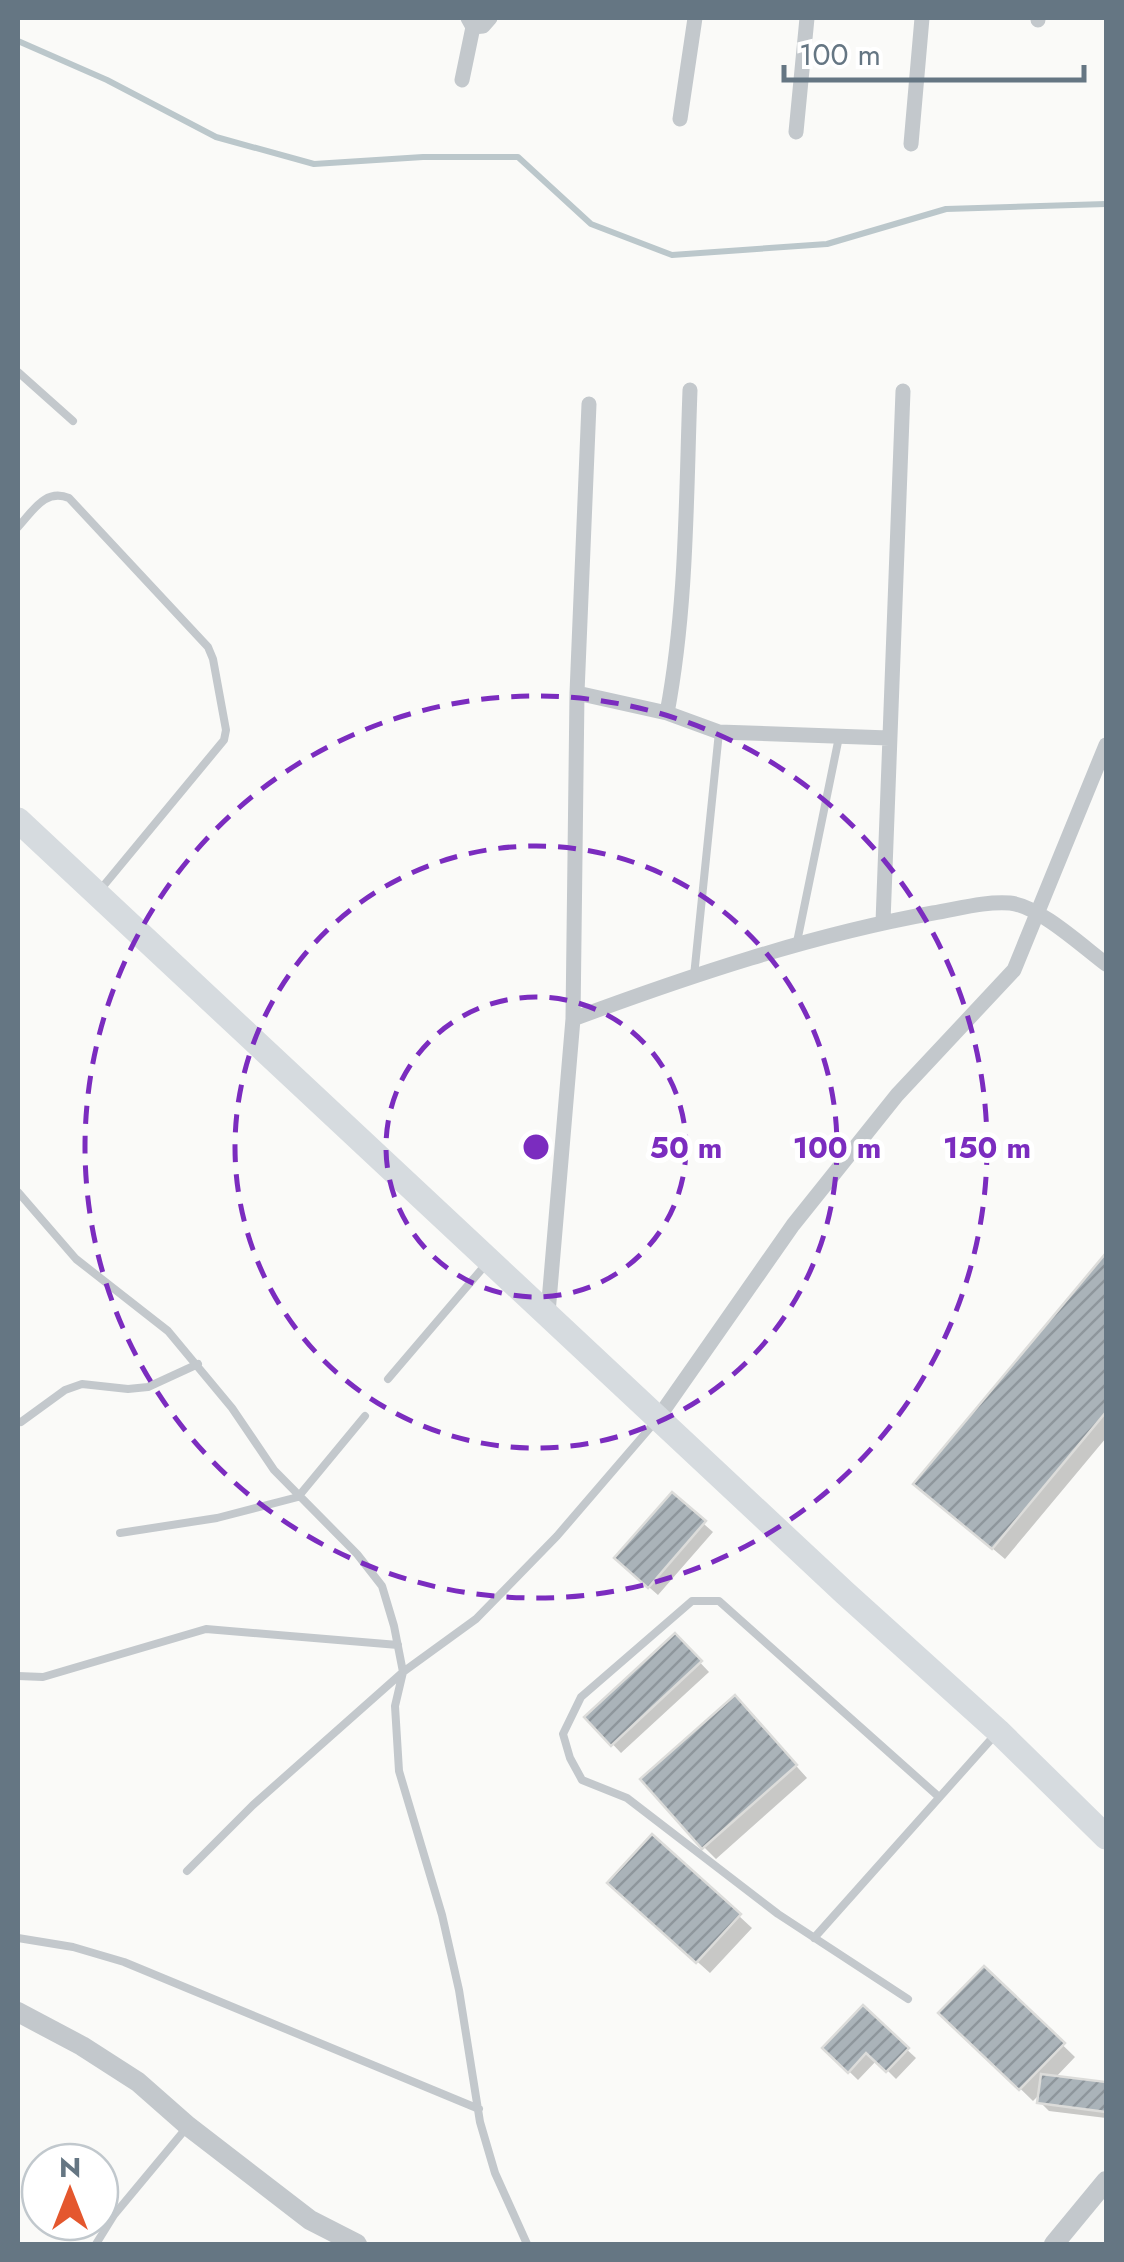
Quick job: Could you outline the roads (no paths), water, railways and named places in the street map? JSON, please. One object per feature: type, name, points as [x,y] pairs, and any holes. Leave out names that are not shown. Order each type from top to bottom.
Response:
[{"type":"main road","points":[[18,820],[1106,1837]]},
{"type":"street","points":[[462,80],[471,22],[483,26],[490,18]]},
{"type":"street","points":[[680,119],[694,18]]},
{"type":"street","points":[[796,132],[807,18]]},
{"type":"street","points":[[911,144],[922,18]]},
{"type":"street","points":[[667,713],[683,584],[690,390]]},
{"type":"street","points":[[883,922],[902,391]]},
{"type":"street","points":[[548,1313],[573,1019],[576,693],[589,404]]},
{"type":"street","points":[[576,693],[667,713],[719,732],[889,738]]},
{"type":"street","points":[[658,1418],[792,1225],[897,1094],[1014,970],[1106,745]]},
{"type":"street","points":[[573,1019],[694,976],[883,922],[981,904],[1012,903],[1037,914],[1106,964]]},
{"type":"street","points":[[18,2012],[138,2082],[188,2126],[310,2220],[357,2244]]},
{"type":"street","points":[[1054,2244],[1106,2180]]},
{"type":"lane","points":[[18,372],[72,422]]},
{"type":"lane","points":[[18,527],[46,496],[58,493],[69,498],[208,647],[213,659],[226,730],[224,740],[97,894]]},
{"type":"lane","points":[[694,976],[719,732]]},
{"type":"lane","points":[[796,947],[839,737]]},
{"type":"lane","points":[[18,1192],[76,1259],[168,1331],[232,1408],[274,1470],[357,1554],[382,1586],[403,1672],[395,1706],[398,1771],[442,1915],[460,1990],[479,2109],[496,2174],[527,2244]]},
{"type":"lane","points":[[388,1379],[490,1259]]},
{"type":"lane","points":[[20,1422],[66,1390],[82,1384],[148,1387],[198,1364]]},
{"type":"lane","points":[[120,1533],[217,1518],[298,1497],[365,1416]]},
{"type":"lane","points":[[187,1871],[253,1805],[403,1672],[476,1619],[556,1536],[658,1418]]},
{"type":"lane","points":[[908,1999],[778,1914],[627,1798],[582,1780],[563,1734],[581,1697],[692,1601],[718,1601],[940,1797]]},
{"type":"lane","points":[[18,1676],[44,1677],[206,1629],[398,1645]]},
{"type":"lane","points":[[814,1938],[998,1732]]},
{"type":"lane","points":[[18,1938],[124,1962],[479,2109]]},
{"type":"lane","points":[[96,2244],[114,2216],[188,2126]]},
{"type":"waterway","points":[[18,41],[107,80],[216,137],[314,164],[423,157],[518,157],[591,224],[672,255],[827,244],[946,209],[1106,204]]}]
